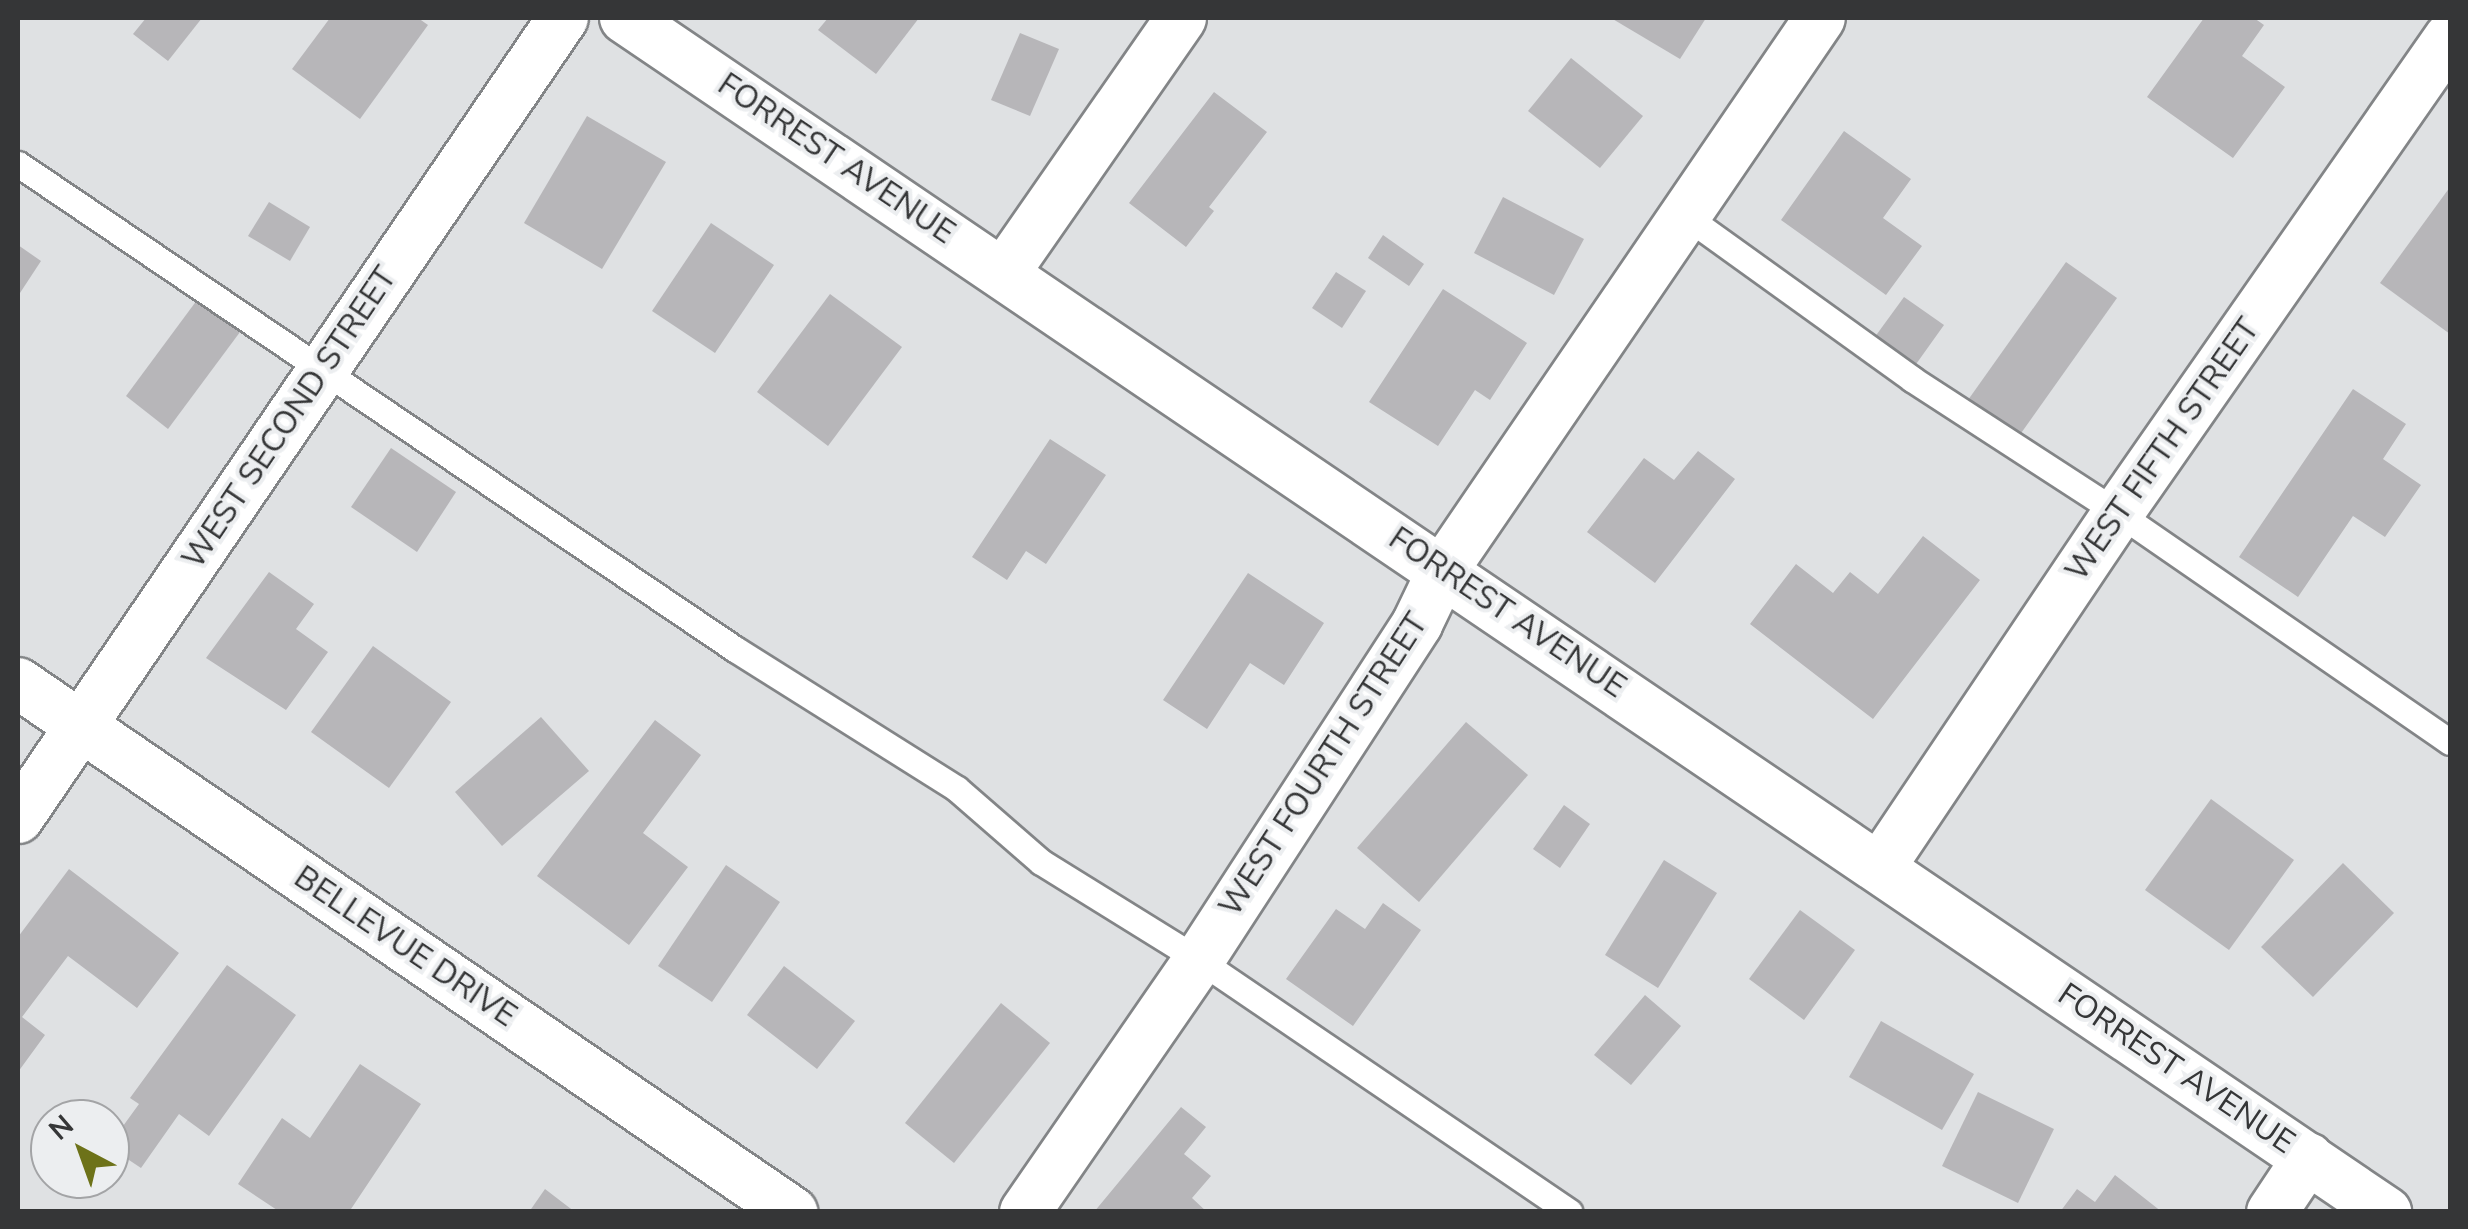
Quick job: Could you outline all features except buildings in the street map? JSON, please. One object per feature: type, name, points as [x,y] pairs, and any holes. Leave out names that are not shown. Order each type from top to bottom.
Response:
[{"type":"street","name":"WEST SECOND STREET","points":[[18,818],[563,18]]},
{"type":"street","name":"FORREST AVENUE","points":[[625,18],[2386,1212]]},
{"type":"street","points":[[1004,273],[1181,18]]},
{"type":"street","name":"WEST FOURTH STREET","points":[[1025,1212],[1199,960],[1417,624],[1443,570],[1820,18]]},
{"type":"street","name":"WEST FIFTH STREET","points":[[1880,867],[2118,513],[2450,36]]},
{"type":"street","name":"BELLEVUE DRIVE","points":[[18,683],[792,1212]]},
{"type":"street","points":[[2272,1212],[2308,1158]]},
{"type":"lane","points":[[18,164],[735,649],[957,788],[1041,862],[1199,960],[1570,1212]]},
{"type":"lane","points":[[1684,215],[1912,379],[2118,513],[2450,742]]}]
